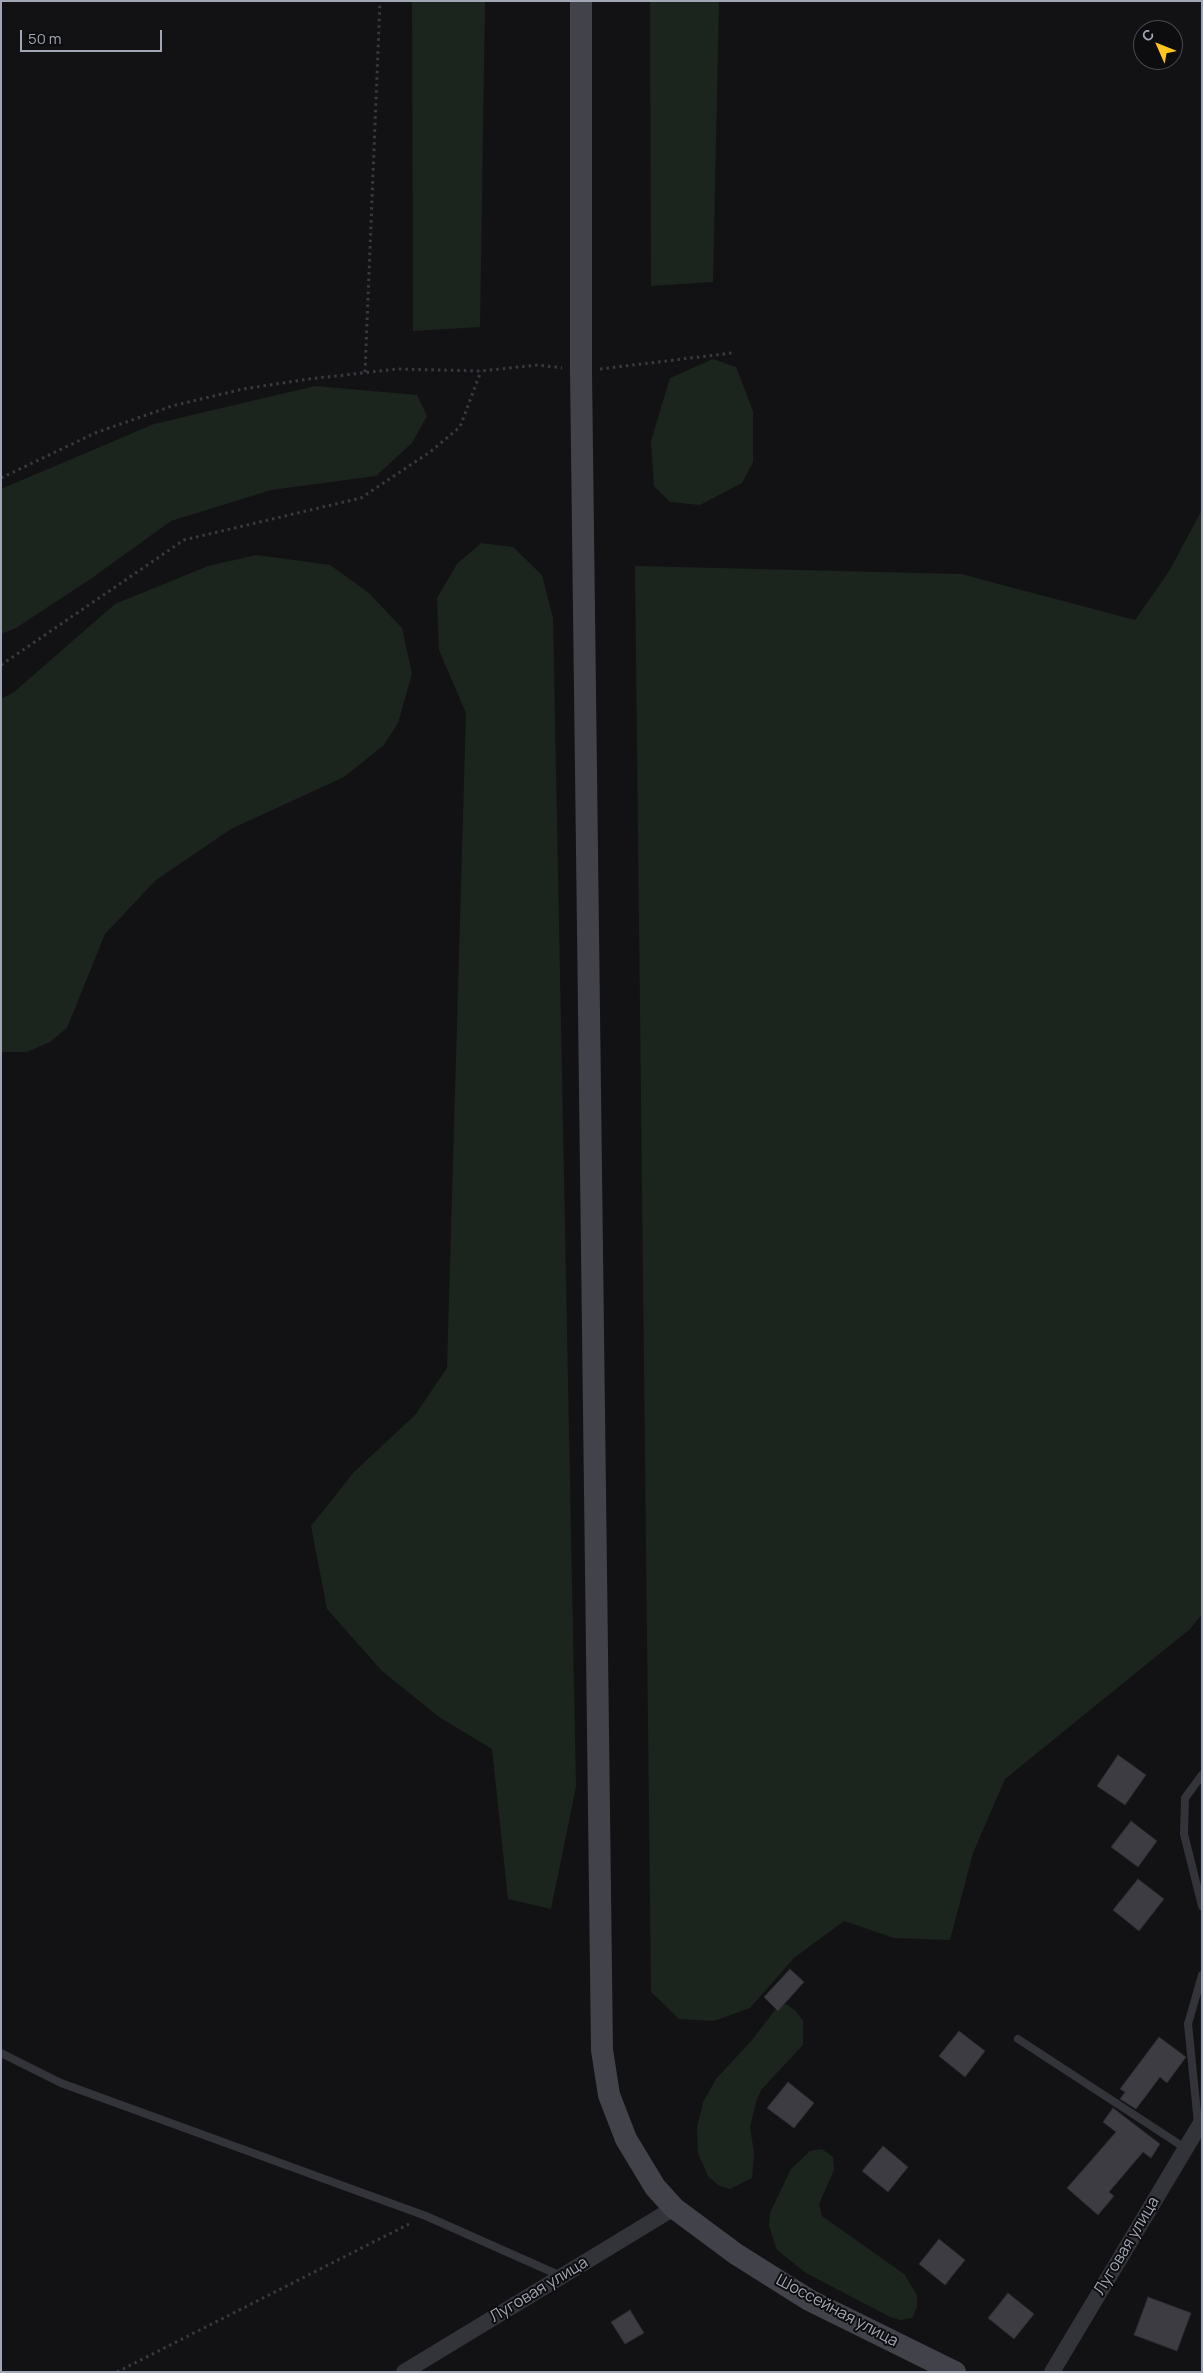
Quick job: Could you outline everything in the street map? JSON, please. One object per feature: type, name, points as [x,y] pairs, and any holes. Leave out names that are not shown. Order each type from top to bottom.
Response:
[{"type":"street","name":"Шоссейная улица","points":[[581,1],[582,371],[602,2050],[609,2095],[626,2140],[654,2187],[674,2208],[736,2254],[809,2300],[955,2372]]},
{"type":"street","name":"Луговая улица","points":[[1052,2372],[1200,2123]]},
{"type":"street","name":"Луговая улица","points":[[404,2372],[674,2208]]},
{"type":"lane","points":[[1202,1775],[1185,1798],[1184,1834],[1202,1906]]},
{"type":"lane","points":[[1200,2123],[1188,2024],[1202,1975]]},
{"type":"lane","points":[[1018,2039],[1184,2148]]},
{"type":"lane","points":[[1,2053],[61,2083],[426,2216],[561,2276]]},
{"type":"path","points":[[365,372],[380,1]]},
{"type":"path","points":[[1,478],[95,433],[172,406],[243,389],[398,369],[481,371],[538,365],[582,371],[732,353]]},
{"type":"path","points":[[1,665],[184,540],[361,498],[430,452],[460,427],[481,371]]},
{"type":"path","points":[[117,2372],[426,2216]]},
{"type":"shaded area","points":[[412,1],[485,1],[480,327],[413,331]]},
{"type":"shaded area","points":[[650,1],[719,1],[713,282],[651,286]]},
{"type":"shaded area","points":[[713,359],[736,367],[753,411],[753,462],[742,483],[700,505],[670,502],[654,486],[651,441],[670,378]]},
{"type":"shaded area","points":[[315,386],[417,395],[427,416],[412,443],[376,476],[271,490],[171,521],[92,578],[16,628],[1,634],[1,489],[154,424]]},
{"type":"shaded area","points":[[1202,510],[1202,1614],[1190,1629],[1005,1779],[973,1853],[950,1940],[894,1938],[844,1921],[794,1958],[750,2008],[714,2021],[679,2019],[651,1992],[635,566],[961,574],[1135,620],[1168,573]]},
{"type":"shaded area","points":[[481,543],[513,547],[542,575],[553,618],[576,1787],[551,1909],[508,1899],[492,1749],[439,1717],[382,1671],[327,1609],[311,1526],[354,1472],[415,1415],[447,1368],[466,713],[439,650],[437,598],[457,564]]},
{"type":"shaded area","points":[[257,555],[330,565],[369,593],[402,628],[412,674],[398,723],[384,745],[344,777],[231,829],[156,880],[105,934],[67,1028],[50,1042],[27,1052],[1,1052],[1,699],[14,692],[115,604],[208,566]]},
{"type":"shaded area","points":[[786,2004],[796,2011],[803,2021],[803,2045],[761,2090],[756,2102],[750,2127],[754,2153],[752,2178],[730,2189],[718,2185],[708,2176],[698,2153],[697,2127],[703,2102],[716,2079],[752,2040],[775,2010]]},
{"type":"shaded area","points":[[822,2149],[833,2157],[834,2170],[819,2204],[822,2216],[904,2274],[917,2295],[917,2307],[912,2318],[900,2320],[890,2317],[806,2273],[777,2250],[769,2226],[770,2213],[791,2169],[810,2151]]},
{"type":"building","points":[[1118,1755],[1146,1775],[1125,1805],[1097,1786]]},
{"type":"building","points":[[1131,1821],[1157,1841],[1138,1867],[1111,1847]]},
{"type":"building","points":[[1138,1879],[1164,1899],[1139,1931],[1113,1910]]},
{"type":"building","points":[[790,1969],[804,1982],[778,2011],[764,1997]]},
{"type":"building","points":[[959,2031],[985,2051],[965,2077],[939,2056]]},
{"type":"building","points":[[1159,2037],[1186,2057],[1167,2083],[1160,2077],[1136,2109],[1120,2099],[1125,2092],[1120,2089]]},
{"type":"building","points":[[788,2082],[814,2103],[794,2128],[767,2108]]},
{"type":"building","points":[[1113,2108],[1160,2144],[1151,2158],[1143,2152],[1109,2192],[1114,2196],[1098,2215],[1067,2188],[1116,2132],[1103,2122]]},
{"type":"building","points":[[883,2146],[908,2167],[888,2192],[862,2171]]},
{"type":"building","points":[[939,2239],[965,2260],[945,2285],[919,2264]]},
{"type":"building","points":[[1008,2293],[1034,2314],[1014,2339],[988,2318]]},
{"type":"building","points":[[1148,2297],[1191,2313],[1177,2351],[1134,2335]]},
{"type":"building","points":[[630,2310],[644,2333],[625,2344],[611,2322]]}]
